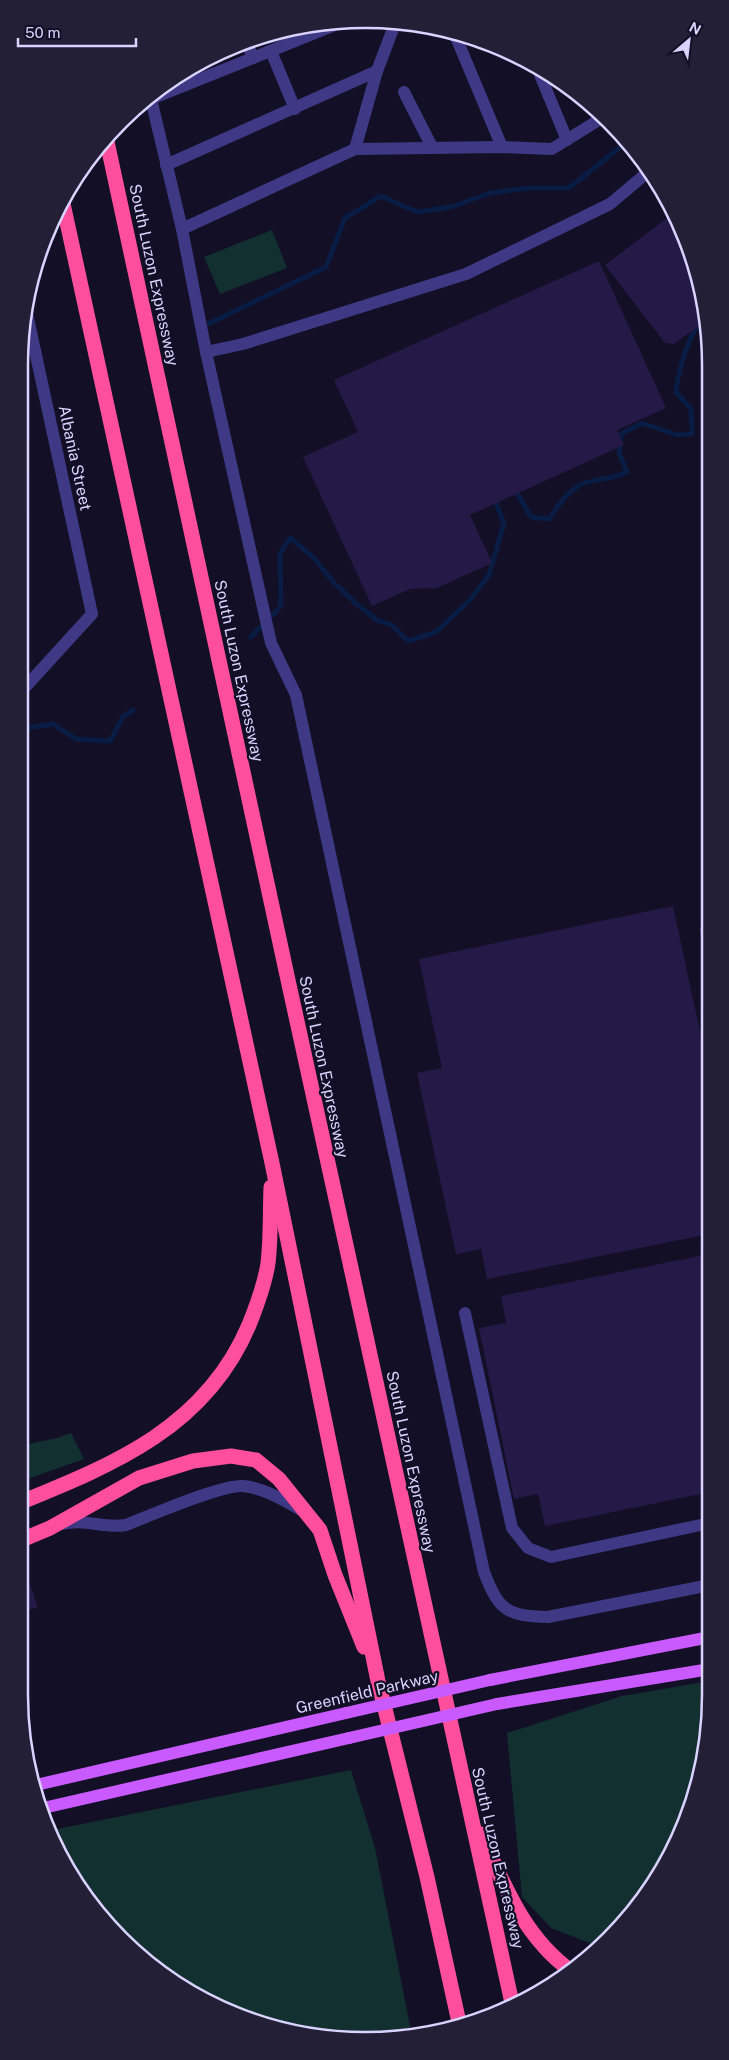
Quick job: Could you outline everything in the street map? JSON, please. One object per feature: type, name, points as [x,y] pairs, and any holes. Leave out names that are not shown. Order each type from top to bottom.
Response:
[{"type":"highway","name":"South Luzon Expressway","points":[[108,146],[511,1999]]},
{"type":"highway","points":[[65,211],[272,1163],[378,1681],[427,1877],[458,2019]]},
{"type":"highway","points":[[28,1499],[83,1477],[134,1450],[176,1423],[218,1380],[245,1334],[261,1291],[268,1263],[272,1163]]},
{"type":"highway","points":[[28,1537],[50,1528],[139,1478],[193,1461],[231,1456],[256,1460],[279,1479],[320,1530],[335,1575],[378,1681]]},
{"type":"highway","points":[[469,1808],[508,1893],[525,1922],[548,1952],[565,1966]]},
{"type":"main road","name":"Greenfield Parkway","points":[[39,1784],[490,1680],[702,1639]]},
{"type":"main road","points":[[46,1807],[497,1704],[702,1670]]},
{"type":"street","points":[[355,149],[377,71],[393,29]]},
{"type":"street","points":[[169,90],[271,51],[302,34]]},
{"type":"street","points":[[457,41],[502,147]]},
{"type":"street","points":[[249,48],[254,58]]},
{"type":"street","points":[[271,51],[295,109]]},
{"type":"street","points":[[166,166],[377,71]]},
{"type":"street","points":[[542,78],[567,140]]},
{"type":"street","points":[[404,92],[432,148]]},
{"type":"street","points":[[151,103],[182,229],[206,352],[262,607],[271,643],[296,695],[482,1562],[490,1586],[496,1598],[506,1610],[523,1616],[548,1617],[702,1587]]},
{"type":"street","points":[[182,229],[355,149],[502,147],[552,149],[597,121]]},
{"type":"street","points":[[206,352],[243,344],[466,274],[610,204],[644,175]]},
{"type":"street","name":"Albania Street","points":[[28,684],[92,614],[30,326]]},
{"type":"street","points":[[465,1313],[512,1528],[528,1548],[551,1557],[702,1525]]},
{"type":"street","points":[[50,1528],[70,1522],[82,1521],[114,1527],[126,1525],[220,1490],[242,1486],[279,1498],[307,1513]]},
{"type":"green space","points":[[272,230],[287,268],[220,294],[204,257]]},
{"type":"green space","points":[[71,1433],[84,1459],[28,1479],[28,1444]]},
{"type":"green space","points":[[702,1682],[699,1739],[684,1804],[667,1845],[632,1901],[592,1944],[551,1928],[522,1897],[507,1733],[622,1696]]},
{"type":"green space","points":[[351,1770],[375,1848],[411,2030],[387,2032],[321,2030],[256,2015],[215,1998],[177,1976],[126,1934],[84,1883],[55,1829]]},
{"type":"building","points":[[668,217],[684,256],[699,326],[674,344],[665,343],[605,265]]},
{"type":"building","points":[[599,261],[666,408],[617,430],[624,445],[470,515],[492,563],[437,588],[410,589],[372,606],[303,457],[358,432],[334,380]]},
{"type":"building","points":[[673,906],[702,1041],[702,1235],[487,1279],[481,1249],[456,1254],[417,1073],[442,1068],[419,959]]},
{"type":"building","points":[[702,1255],[702,1494],[545,1526],[538,1494],[514,1499],[479,1328],[506,1323],[501,1296]]},
{"type":"building","points":[[28,1580],[38,1607],[28,1610]]},
{"type":"waterway","points":[[208,324],[326,267],[345,218],[381,196],[417,212],[451,207],[490,193],[530,188],[569,188],[621,146]]},
{"type":"waterway","points":[[515,489],[531,517],[549,519],[573,489],[588,482],[614,477],[627,472],[619,453],[621,434],[642,423],[677,435],[692,434],[691,409],[676,392],[681,364],[690,339],[699,322]]},
{"type":"waterway","points":[[251,637],[281,606],[280,553],[290,538],[313,557],[334,583],[359,606],[377,620],[392,625],[408,641],[436,632],[469,601],[489,575],[504,523],[494,498]]},
{"type":"waterway","points":[[28,728],[53,724],[76,739],[110,741],[123,717],[133,710]]}]
